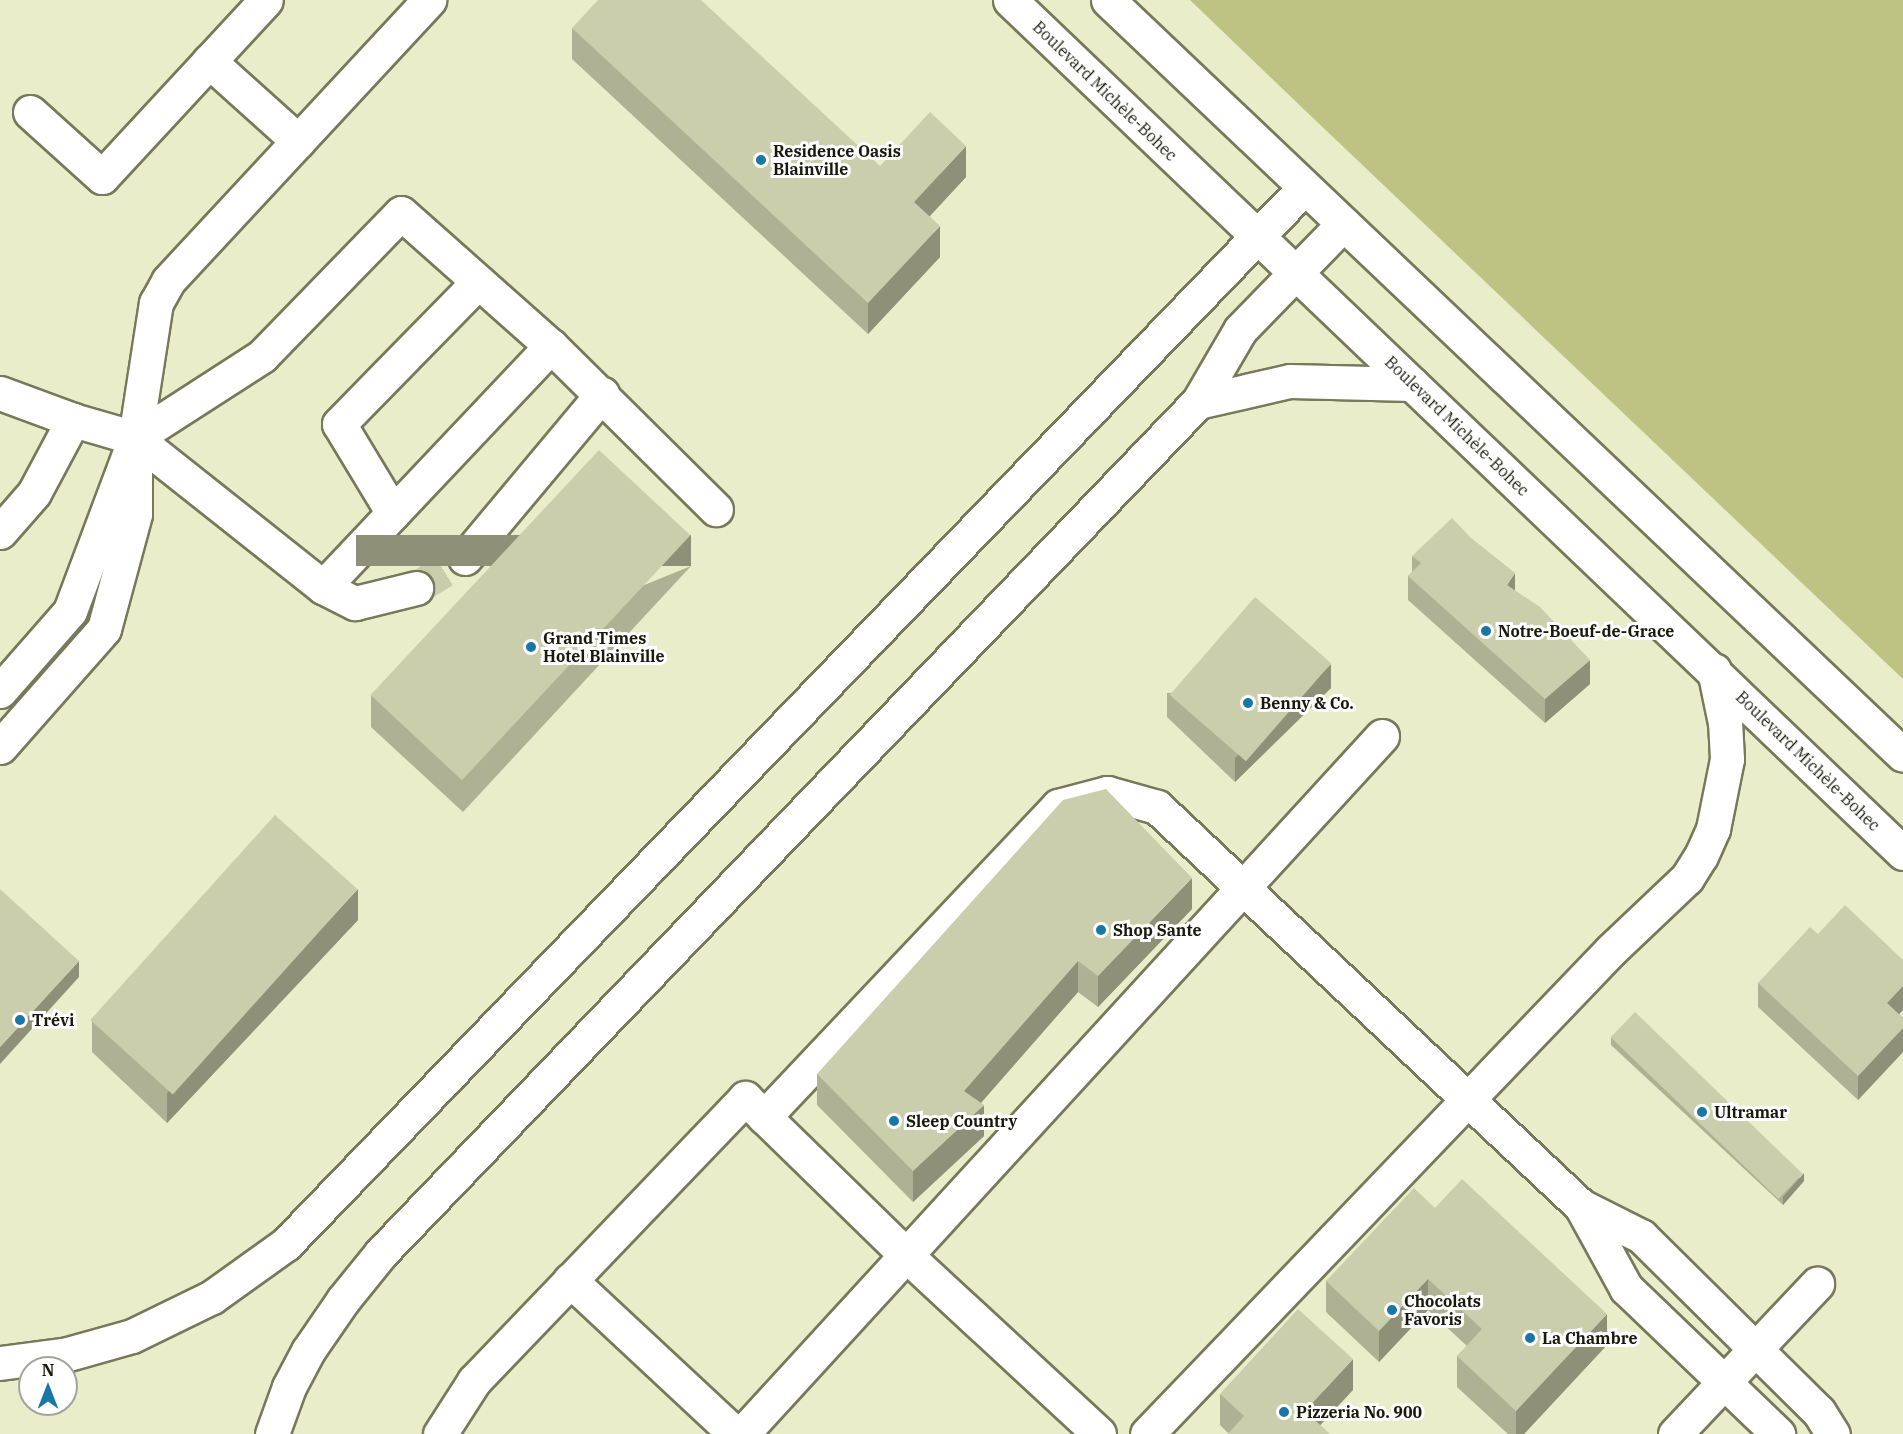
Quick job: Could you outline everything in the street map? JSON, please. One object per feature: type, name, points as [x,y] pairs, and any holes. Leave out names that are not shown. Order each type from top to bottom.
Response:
[{"type":"main road","points":[[30,112],[102,177],[266,0]]},
{"type":"main road","points":[[0,747],[104,629],[135,514],[135,438],[156,303],[168,281],[429,0]]},
{"type":"main road","name":"Boulevard Michèle-Bohec","points":[[1010,0],[1903,853]]},
{"type":"main road","points":[[1108,0],[1903,755]]},
{"type":"main road","points":[[209,61],[298,141]]},
{"type":"main road","points":[[0,1363],[37,1360],[132,1336],[212,1297],[285,1244],[1304,188]]},
{"type":"main road","points":[[0,691],[70,611],[135,438],[262,356],[401,213],[551,346],[716,509]]},
{"type":"main road","points":[[272,1434],[289,1387],[308,1351],[343,1300],[381,1252],[1198,402],[1240,330],[1343,224]]},
{"type":"main road","points":[[393,513],[339,424],[478,282]]},
{"type":"main road","points":[[323,587],[551,346]]},
{"type":"main road","points":[[1198,402],[1290,381],[1412,384]]},
{"type":"main road","points":[[0,393],[73,420],[135,438],[323,587],[355,603],[416,588]]},
{"type":"main road","points":[[465,558],[602,394]]},
{"type":"main road","points":[[0,532],[34,493],[73,420]]},
{"type":"main road","points":[[1148,1434],[1611,950],[1687,878],[1701,856],[1713,829],[1720,801],[1728,742],[1714,670]]},
{"type":"main road","points":[[742,1434],[1382,736]]},
{"type":"main road","points":[[764,1117],[1058,806],[1107,793],[1157,807],[1581,1206],[1641,1236],[1819,1412],[1833,1434]]},
{"type":"main road","points":[[440,1434],[474,1381],[745,1098],[906,1255],[1099,1434]]},
{"type":"main road","points":[[1581,1206],[1626,1288],[1722,1383],[1778,1434]]},
{"type":"main road","points":[[570,1280],[735,1434]]},
{"type":"main road","points":[[1675,1434],[1817,1284]]},
{"type":"green space","points":[[1190,0],[1903,0],[1903,679],[1313,118]]},
{"type":"building","name":"Residence Oasis Blainville","points":[[598,0],[701,0],[880,166],[930,112],[966,146],[914,202],[940,226],[868,303],[572,28]]},
{"type":"building","name":"Grand Times Hotel Blainville","points":[[599,450],[690,535],[462,780],[371,695]]},
{"type":"building","points":[[1452,518],[1470,537],[1515,573],[1507,585],[1540,607],[1590,660],[1545,699],[1408,576],[1421,563],[1412,556]]},
{"type":"building","name":"Benny & Co.","points":[[1255,597],[1331,663],[1246,761],[1170,695]]},
{"type":"building","points":[[1106,789],[1192,878],[1098,976],[1078,961],[964,1091],[984,1105],[913,1171],[817,1074],[1063,800]]},
{"type":"building","points":[[275,815],[357,889],[173,1094],[90,1020]]},
{"type":"building","name":"Trévi","points":[[0,889],[79,961],[0,1047]]},
{"type":"building","points":[[1845,905],[1903,960],[1903,986],[1887,1003],[1903,1018],[1903,1028],[1858,1076],[1758,983],[1810,927],[1818,934]]},
{"type":"building","points":[[1635,1012],[1803,1174],[1778,1199],[1611,1037]]},
{"type":"building","points":[[1462,1179],[1607,1314],[1516,1411],[1457,1356],[1482,1329],[1428,1279],[1379,1331],[1326,1281],[1414,1188],[1435,1208]]},
{"type":"building","points":[[1298,1309],[1353,1359],[1305,1411],[1330,1434],[1228,1434],[1244,1416],[1220,1394]]},
{"type":"tunnel","points":[[416,588],[465,558]]},
{"type":"place","name":"Residence Oasis Blainville","points":[[761,160]]},
{"type":"place","name":"Notre-Boeuf-de-Grace","points":[[1486,631]]},
{"type":"place","name":"Grand Times Hotel Blainville","points":[[531,647]]},
{"type":"place","name":"Benny & Co.","points":[[1248,703]]},
{"type":"place","name":"Shop Sante","points":[[1101,930]]},
{"type":"place","name":"Trévi","points":[[20,1020]]},
{"type":"place","name":"Ultramar","points":[[1702,1112]]},
{"type":"place","name":"Sleep Country","points":[[894,1121]]},
{"type":"place","name":"Chocolats Favoris","points":[[1392,1310]]},
{"type":"place","name":"La Chambre","points":[[1530,1338]]},
{"type":"place","name":"Pizzeria No. 900","points":[[1284,1412]]}]
